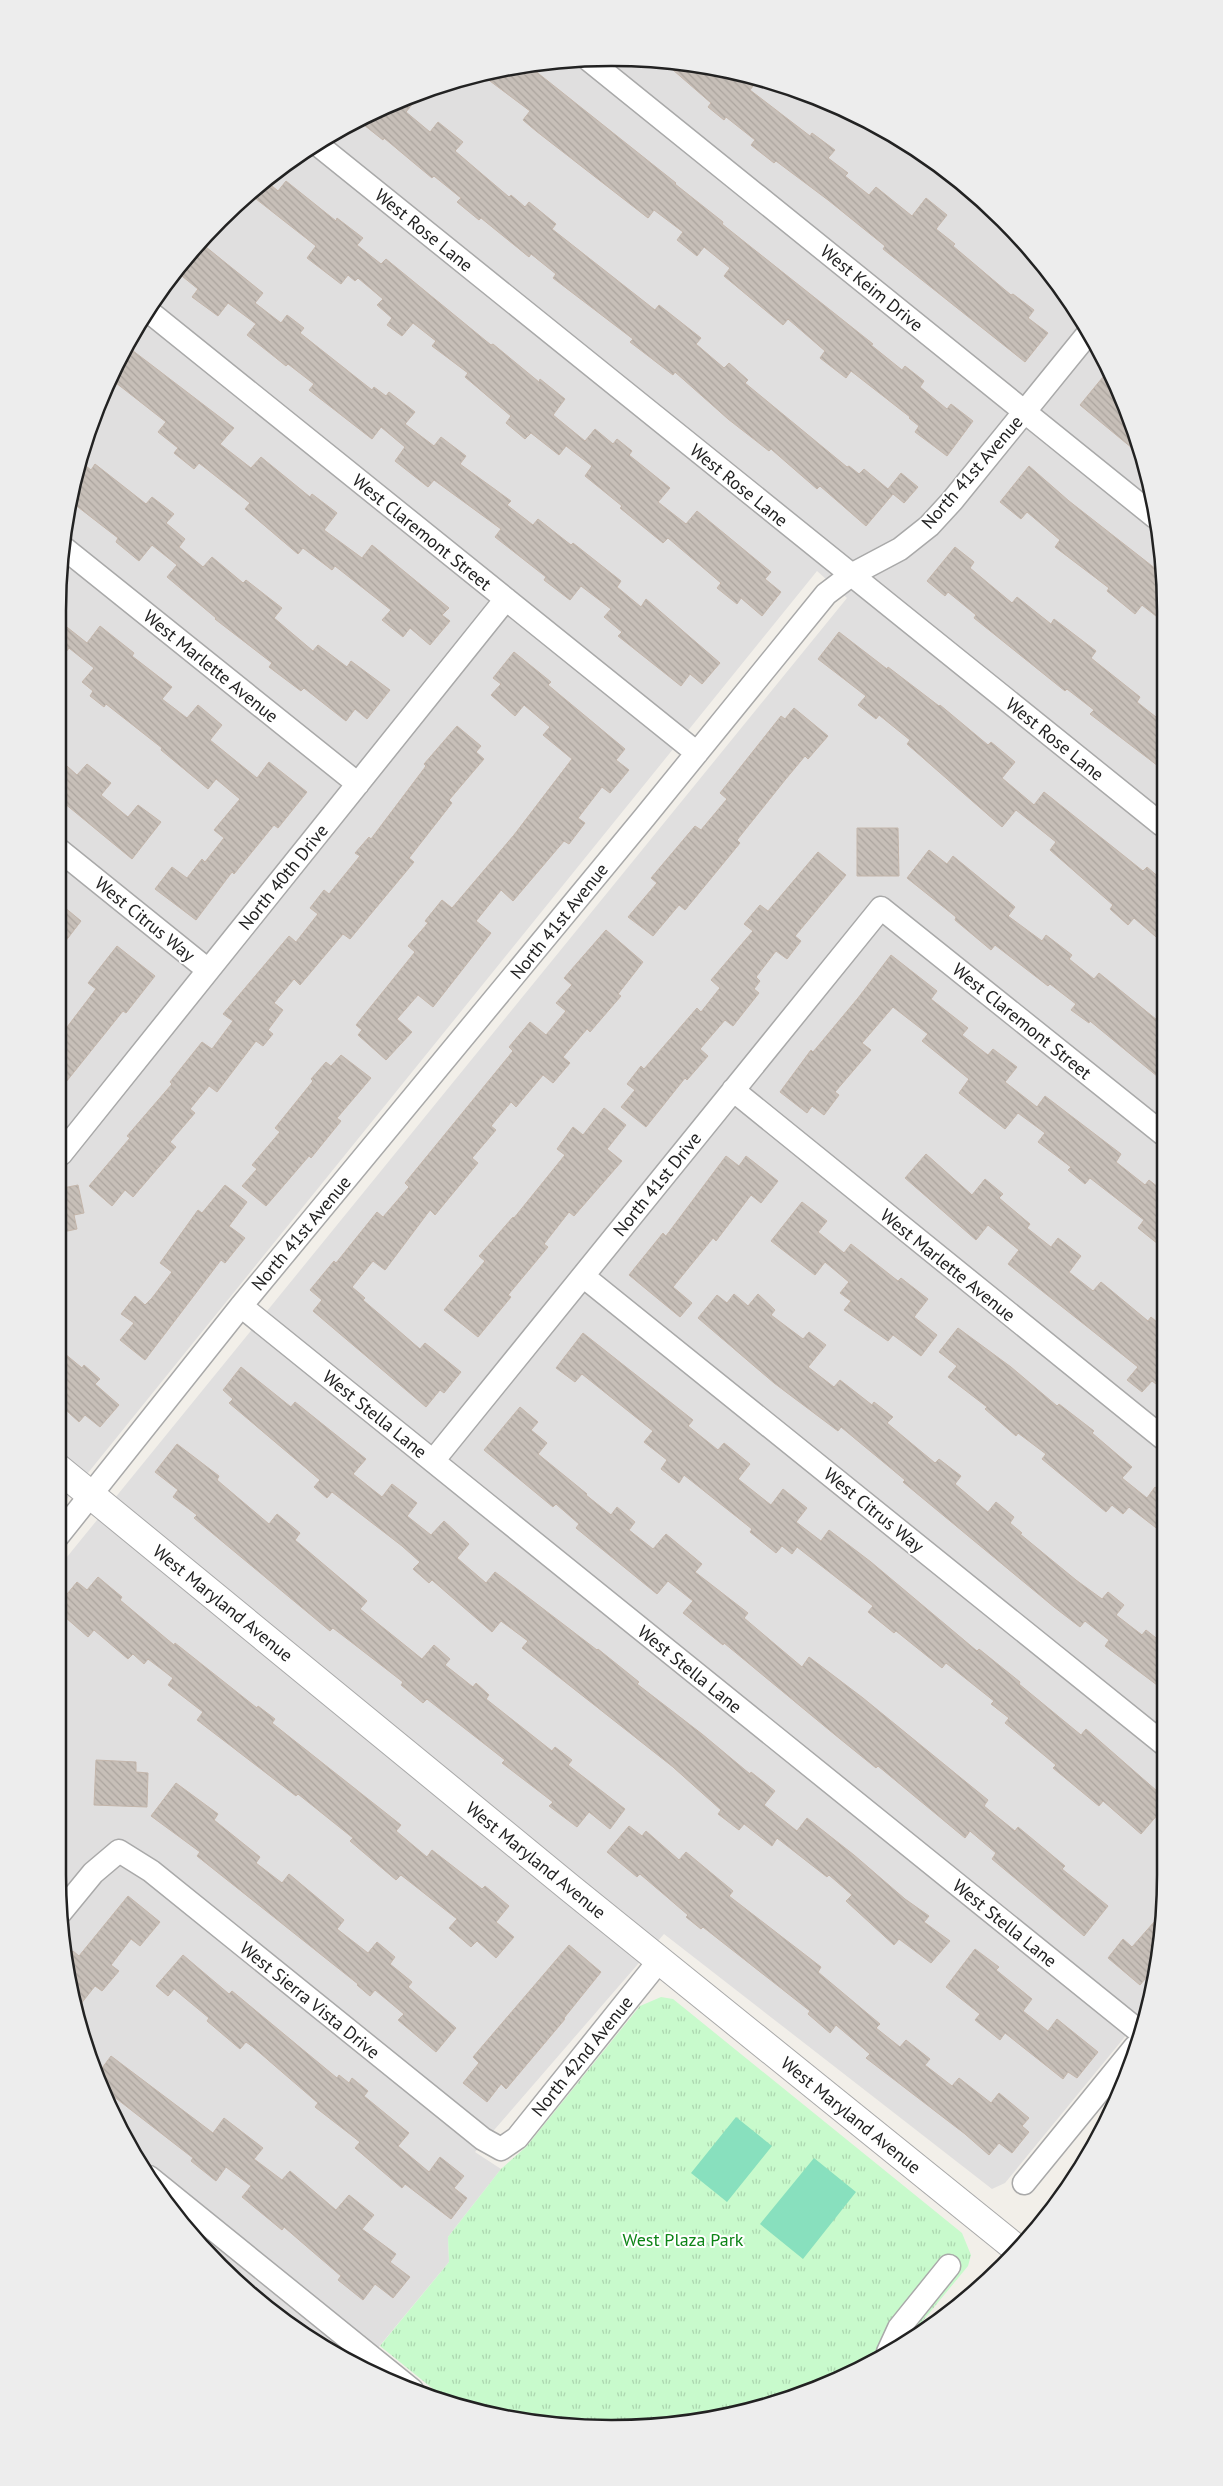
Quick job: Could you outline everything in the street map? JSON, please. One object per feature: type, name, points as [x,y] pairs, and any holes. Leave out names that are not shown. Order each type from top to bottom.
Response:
[{"type":"street","name":"West Keim Drive","points":[[597,66],[1147,511]]},
{"type":"street","name":"West Rose Lane","points":[[323,149],[1157,821]]},
{"type":"street","name":"West Claremont Street","points":[[154,316],[697,753]]},
{"type":"street","name":"North 41st Avenue","points":[[66,1526],[241,1306],[826,594],[851,575],[900,549],[929,526],[952,501],[1084,339]]},
{"type":"street","name":"West Marlette Avenue","points":[[70,553],[358,784]]},
{"type":"street","name":"North 40th Drive","points":[[66,1144],[506,599]]},
{"type":"street","name":"West Citrus Way","points":[[66,855],[208,970]]},
{"type":"street","name":"West Claremont Street","points":[[881,908],[1157,1129]]},
{"type":"street","name":"North 41st Drive","points":[[433,1461],[881,908]]},
{"type":"street","name":"West Marlette Avenue","points":[[733,1090],[1157,1433]]},
{"type":"street","name":"West Citrus Way","points":[[583,1276],[1157,1739]]},
{"type":"street","name":"West Stella Lane","points":[[241,1306],[1135,2028]]},
{"type":"street","name":"West Maryland Avenue","points":[[66,1474],[659,1960],[1011,2244]]},
{"type":"street","name":"West Sierra Vista Drive","points":[[67,1905],[93,1874],[119,1851],[151,1871],[483,2139],[501,2149]]},
{"type":"street","name":"North 42nd Avenue","points":[[501,2149],[516,2138],[659,1960]]},
{"type":"street","points":[[1024,2183],[1124,2061]]},
{"type":"street","points":[[172,2196],[391,2373]]},
{"type":"street","points":[[893,2341],[899,2328],[949,2266]]},
{"type":"shaded area","points":[[576,67],[647,67],[683,71],[753,85],[787,95],[853,122],[914,158],[943,179],[997,226],[1044,280],[1065,309],[1101,370],[1128,436],[1138,470],[1152,540],[1157,612],[1157,1874],[1152,1946],[1136,2023],[1005,2183],[992,2189],[664,1934],[475,2152],[501,2169],[448,2237],[449,2262],[366,2362],[309,2328],[280,2307],[226,2260],[202,2234],[158,2177],[139,2147],[122,2116],[95,2050],[77,1981],[67,1910],[66,1558],[847,598],[817,571],[66,1500],[66,612],[71,540],[85,470],[95,436],[122,370],[158,309],[179,280],[226,226],[280,179],[309,158],[370,122],[436,95],[470,85],[540,71]]},
{"type":"green space","name":"West Plaza Park","points":[[661,1997],[673,1999],[962,2233],[971,2255],[968,2266],[921,2323],[884,2347],[853,2364],[820,2378],[787,2391],[753,2401],[683,2415],[647,2419],[576,2419],[505,2409],[435,2391],[380,2346],[449,2262],[448,2237],[501,2169],[526,2147],[640,2006]]},
{"type":"green space","points":[[736,2117],[772,2146],[727,2202],[691,2173]]},
{"type":"green space","points":[[814,2158],[856,2192],[803,2259],[760,2224]]},
{"type":"building","points":[[673,70],[752,85],[753,86],[750,90],[810,136],[812,133],[835,150],[828,158],[848,173],[845,176],[869,195],[876,187],[912,216],[926,198],[947,215],[936,229],[955,244],[953,246],[1011,295],[1013,294],[1034,310],[1028,318],[1048,333],[1025,362],[883,249],[885,246],[828,200],[776,161],[774,163],[751,145],[755,140],[726,117],[724,120],[708,107],[711,103]]},
{"type":"building","points":[[536,72],[676,183],[723,222],[722,224],[873,344],[871,345],[902,370],[905,366],[924,381],[920,387],[947,409],[951,404],[973,421],[947,456],[915,432],[919,426],[910,417],[851,371],[846,378],[820,358],[825,351],[788,319],[783,325],[724,276],[730,268],[704,247],[697,256],[677,240],[683,232],[654,210],[648,218],[536,131],[523,120],[530,111],[489,81]]},
{"type":"building","points":[[412,104],[406,112],[430,132],[438,122],[463,142],[455,151],[509,197],[511,195],[525,207],[529,202],[556,224],[552,229],[655,310],[659,305],[701,338],[696,344],[724,368],[729,363],[748,380],[745,383],[847,467],[849,466],[859,474],[864,469],[888,489],[901,473],[918,487],[904,503],[893,494],[866,526],[820,486],[817,489],[771,449],[769,451],[728,419],[675,372],[673,375],[630,342],[633,339],[553,278],[556,274],[531,254],[529,257],[481,218],[479,220],[457,202],[461,198],[434,176],[432,178],[384,138],[383,140],[364,125]]},
{"type":"building","points":[[286,181],[336,221],[337,218],[363,238],[357,245],[381,264],[386,259],[491,345],[493,344],[539,382],[540,379],[565,399],[553,415],[585,441],[595,429],[613,444],[617,439],[632,451],[629,455],[670,488],[658,502],[686,524],[697,511],[771,572],[765,579],[781,592],[762,616],[741,598],[737,604],[717,588],[721,583],[668,538],[663,543],[585,476],[592,466],[566,446],[559,455],[531,433],[525,439],[506,423],[511,416],[465,377],[468,373],[432,346],[436,341],[413,323],[402,336],[387,325],[392,318],[377,305],[383,299],[358,278],[355,281],[348,275],[341,284],[307,258],[316,246],[256,199],[272,186],[278,191]]},
{"type":"building","points":[[206,247],[263,293],[255,303],[281,323],[287,315],[304,328],[300,333],[372,390],[374,387],[386,396],[389,392],[415,412],[405,424],[434,446],[441,437],[466,456],[460,464],[511,501],[507,505],[533,525],[538,519],[571,545],[573,543],[621,581],[617,587],[641,607],[646,599],[720,663],[702,684],[690,674],[681,686],[618,636],[622,632],[604,617],[611,609],[581,586],[570,600],[544,580],[546,577],[495,537],[501,529],[434,480],[428,487],[395,461],[405,447],[381,427],[372,439],[309,390],[314,384],[288,364],[286,366],[247,335],[256,324],[228,303],[218,316],[192,297],[198,289],[182,276]]},
{"type":"building","points":[[133,351],[234,428],[220,444],[251,468],[261,457],[310,497],[312,494],[337,513],[324,530],[362,558],[372,545],[449,608],[442,615],[450,621],[430,645],[410,628],[403,637],[382,620],[391,610],[335,566],[332,570],[303,548],[298,554],[245,509],[250,503],[199,463],[194,469],[174,453],[178,448],[158,432],[166,422],[116,383]]},
{"type":"building","points":[[1103,377],[1131,448],[1080,405]]},
{"type":"building","points":[[95,464],[146,504],[152,497],[174,514],[166,523],[185,539],[179,547],[203,567],[212,557],[243,583],[246,580],[282,608],[274,618],[313,651],[318,645],[347,667],[351,661],[390,690],[367,719],[355,709],[346,721],[304,688],[301,691],[269,667],[272,663],[215,619],[167,577],[177,565],[152,545],[139,561],[116,542],[118,538],[77,506],[86,466],[91,470]]},
{"type":"building","points":[[1029,466],[1069,501],[1155,568],[1157,617],[1142,605],[1135,614],[1107,591],[1109,588],[1055,547],[1060,540],[1027,512],[1021,519],[1000,502]]},
{"type":"building","points":[[955,547],[974,562],[970,568],[1012,603],[1017,597],[1051,624],[1054,619],[1096,651],[1091,658],[1140,697],[1137,702],[1157,718],[1157,765],[1090,714],[1094,710],[1067,689],[1065,691],[974,618],[976,615],[948,592],[945,596],[927,581]]},
{"type":"building","points":[[66,626],[87,643],[100,626],[134,653],[132,656],[172,687],[162,699],[187,718],[198,705],[222,725],[210,740],[257,778],[269,762],[307,792],[278,828],[274,825],[234,874],[232,872],[196,920],[155,889],[172,867],[187,878],[202,859],[205,862],[224,838],[214,830],[240,799],[216,779],[208,789],[161,750],[162,748],[106,704],[104,707],[90,696],[93,691],[82,682],[94,668],[69,648],[66,652]]},
{"type":"building","points":[[839,632],[887,669],[888,667],[940,705],[988,745],[991,742],[1015,762],[1002,778],[1034,805],[1044,792],[1143,871],[1147,867],[1157,876],[1157,938],[1134,918],[1128,925],[1110,909],[1113,905],[1050,850],[1056,842],[1016,810],[1002,827],[907,744],[910,740],[879,715],[876,719],[858,705],[866,696],[818,659]]},
{"type":"building","points":[[514,652],[551,682],[548,685],[625,749],[616,760],[629,770],[610,793],[602,787],[578,818],[585,823],[569,844],[564,841],[513,901],[501,890],[476,921],[491,933],[433,1007],[418,995],[397,1019],[412,1032],[386,1060],[358,1035],[362,1030],[356,1025],[415,952],[408,946],[428,923],[425,921],[442,900],[452,908],[514,835],[572,759],[543,735],[550,727],[524,705],[515,716],[491,695],[501,684],[493,678]]},
{"type":"building","points":[[794,708],[828,736],[808,759],[805,756],[785,780],[737,840],[740,843],[685,910],[679,905],[653,936],[628,917],[657,883],[651,878],[695,826],[701,830],[727,799],[720,793],[781,716],[785,719]]},
{"type":"building","points":[[457,726],[481,746],[476,752],[484,759],[449,800],[452,803],[409,858],[414,862],[350,939],[343,934],[300,985],[294,979],[274,1003],[283,1010],[268,1030],[273,1034],[263,1046],[256,1041],[217,1092],[209,1086],[190,1109],[195,1113],[170,1142],[176,1147],[133,1197],[125,1190],[112,1206],[89,1186],[130,1138],[127,1136],[172,1084],[170,1082],[202,1042],[212,1049],[233,1021],[223,1014],[289,936],[296,942],[318,914],[310,908],[324,890],[329,894],[360,856],[355,853],[369,837],[371,839],[426,766],[424,764]]},
{"type":"building","points":[[87,764],[111,783],[101,795],[128,817],[138,805],[161,822],[132,859],[66,805],[66,765],[77,775]]},
{"type":"building","points":[[857,828],[898,828],[899,876],[857,876]]},
{"type":"building","points":[[929,850],[947,864],[953,856],[1015,907],[1008,916],[1042,941],[1046,935],[1072,955],[1069,959],[1094,979],[1099,973],[1157,1020],[1157,1076],[1090,1021],[1089,1023],[1071,1010],[1076,1004],[1050,984],[1048,986],[995,945],[991,950],[955,920],[956,917],[907,878]]},
{"type":"building","points":[[818,852],[846,875],[795,936],[801,941],[787,959],[776,951],[756,977],[760,981],[754,989],[759,993],[733,1026],[725,1020],[700,1049],[708,1056],[687,1080],[685,1078],[646,1127],[621,1107],[635,1090],[627,1084],[641,1066],[644,1069],[697,1008],[701,1012],[720,988],[711,980],[753,931],[744,924],[760,905],[768,911]]},
{"type":"building","points":[[66,909],[81,921],[66,941]]},
{"type":"building","points":[[606,930],[643,962],[618,994],[621,996],[590,1032],[587,1029],[563,1057],[570,1063],[553,1083],[543,1075],[516,1107],[511,1102],[491,1126],[496,1130],[472,1158],[478,1163],[435,1215],[430,1210],[385,1270],[373,1261],[352,1287],[365,1298],[363,1300],[420,1349],[425,1343],[461,1372],[444,1393],[440,1390],[426,1407],[313,1311],[322,1300],[310,1290],[334,1261],[336,1263],[377,1212],[383,1217],[409,1187],[405,1183],[513,1051],[509,1047],[530,1022],[546,1035],[566,1011],[556,1003],[572,985],[564,978]]},
{"type":"building","points":[[117,946],[155,976],[126,1013],[123,1011],[66,1082],[66,1028],[96,989],[88,983]]},
{"type":"building","points":[[891,955],[937,991],[931,999],[968,1028],[962,1035],[988,1055],[993,1049],[1017,1067],[1005,1082],[1037,1107],[1045,1096],[1121,1154],[1116,1162],[1145,1185],[1149,1180],[1157,1186],[1157,1243],[1138,1228],[1144,1220],[1090,1178],[1085,1184],[1068,1170],[1071,1167],[1038,1142],[1045,1133],[1018,1113],[1005,1129],[959,1093],[969,1079],[922,1041],[928,1034],[893,1007],[862,1043],[871,1050],[835,1092],[839,1095],[824,1115],[812,1106],[807,1113],[780,1092],[811,1050],[813,1052]]},
{"type":"building","points":[[341,1055],[371,1078],[337,1118],[341,1121],[311,1158],[309,1156],[266,1206],[242,1186],[257,1169],[252,1165],[280,1132],[275,1128],[313,1081],[311,1079],[326,1062],[331,1066]]},
{"type":"building","points":[[604,1108],[626,1125],[607,1149],[622,1161],[574,1216],[569,1212],[544,1244],[548,1247],[508,1295],[511,1297],[478,1337],[444,1310],[485,1261],[479,1256],[514,1218],[565,1155],[557,1149],[573,1127],[583,1135]]},
{"type":"building","points":[[926,1154],[972,1195],[985,1179],[1003,1194],[999,1198],[1030,1224],[1027,1228],[1051,1247],[1058,1238],[1081,1256],[1069,1272],[1093,1291],[1101,1282],[1148,1321],[1151,1317],[1157,1322],[1157,1385],[1152,1381],[1142,1392],[1127,1380],[1138,1367],[1008,1264],[1019,1250],[988,1225],[976,1240],[905,1178]]},
{"type":"building","points":[[726,1156],[739,1166],[746,1156],[778,1181],[761,1203],[751,1195],[716,1241],[713,1238],[673,1287],[692,1303],[680,1317],[629,1275],[663,1233],[666,1236]]},
{"type":"building","points":[[78,1185],[84,1213],[74,1215],[77,1229],[66,1231],[66,1187]]},
{"type":"building","points":[[225,1185],[247,1202],[229,1226],[245,1238],[225,1263],[221,1260],[145,1360],[120,1340],[134,1323],[121,1314],[135,1296],[145,1305],[152,1298],[172,1272],[160,1263],[198,1210],[202,1213]]},
{"type":"building","points":[[802,1202],[827,1221],[818,1232],[844,1253],[851,1244],[898,1281],[901,1278],[928,1299],[914,1317],[937,1335],[921,1356],[893,1335],[888,1341],[844,1310],[851,1301],[840,1293],[849,1282],[825,1262],[815,1275],[771,1241]]},
{"type":"building","points":[[734,1294],[748,1306],[758,1294],[775,1310],[771,1315],[803,1339],[809,1332],[826,1345],[808,1367],[834,1387],[840,1380],[872,1405],[874,1402],[893,1417],[887,1423],[935,1463],[939,1459],[961,1476],[955,1484],[988,1512],[996,1502],[1014,1517],[1010,1523],[1022,1533],[1020,1534],[1076,1580],[1102,1599],[1108,1592],[1124,1605],[1116,1615],[1142,1635],[1146,1630],[1157,1639],[1157,1685],[1105,1646],[1109,1640],[1085,1621],[1080,1627],[1054,1607],[903,1482],[905,1480],[841,1427],[838,1431],[774,1383],[698,1318],[717,1295],[727,1303]]},
{"type":"building","points":[[958,1328],[1011,1367],[1057,1406],[1059,1404],[1094,1431],[1092,1433],[1132,1467],[1122,1478],[1147,1498],[1155,1487],[1157,1489],[1157,1529],[1129,1507],[1123,1514],[1112,1505],[1106,1512],[1042,1459],[1046,1454],[1018,1433],[1016,1436],[985,1409],[987,1407],[948,1377],[957,1366],[939,1352]]},
{"type":"building","points":[[583,1333],[693,1420],[688,1426],[718,1450],[724,1443],[750,1464],[738,1479],[771,1505],[783,1489],[807,1508],[796,1522],[821,1541],[829,1530],[871,1562],[977,1651],[979,1649],[1020,1682],[1019,1684],[1081,1735],[1086,1729],[1157,1791],[1157,1815],[1141,1834],[1103,1801],[1099,1806],[1053,1768],[1056,1765],[1005,1723],[1009,1718],[991,1704],[994,1701],[946,1663],[942,1668],[896,1631],[894,1633],[868,1612],[873,1606],[797,1547],[792,1554],[782,1546],[776,1553],[750,1532],[752,1529],[684,1475],[679,1483],[661,1469],[667,1460],[644,1442],[653,1431],[582,1374],[575,1382],[556,1368]]},
{"type":"building","points":[[66,1355],[82,1368],[84,1365],[100,1379],[95,1384],[119,1405],[100,1427],[85,1415],[79,1422],[66,1410]]},
{"type":"building","points":[[241,1367],[291,1407],[295,1402],[366,1459],[353,1474],[382,1497],[392,1484],[417,1503],[407,1516],[431,1535],[444,1521],[469,1544],[457,1558],[486,1583],[495,1572],[598,1649],[639,1682],[637,1684],[750,1774],[751,1772],[775,1791],[764,1805],[797,1831],[807,1818],[905,1899],[929,1916],[924,1922],[950,1941],[931,1963],[899,1939],[894,1945],[846,1901],[852,1895],[829,1875],[827,1877],[777,1838],[772,1846],[744,1824],[739,1830],[718,1814],[721,1810],[673,1767],[522,1648],[528,1641],[501,1621],[492,1632],[432,1580],[429,1583],[413,1569],[420,1562],[332,1492],[327,1498],[314,1487],[320,1480],[229,1403],[233,1399],[223,1390]]},
{"type":"building","points":[[520,1407],[538,1422],[531,1430],[547,1443],[538,1454],[586,1495],[611,1515],[617,1507],[635,1522],[629,1530],[653,1549],[666,1534],[702,1564],[695,1572],[748,1613],[744,1618],[802,1667],[809,1657],[863,1698],[988,1800],[984,1806],[1015,1831],[1018,1827],[1065,1866],[1062,1869],[1108,1906],[1084,1936],[992,1859],[996,1853],[970,1831],[965,1838],[878,1766],[876,1768],[724,1643],[723,1645],[683,1613],[693,1601],[668,1581],[657,1594],[576,1528],[579,1524],[556,1504],[553,1507],[484,1450]]},
{"type":"building","points":[[177,1444],[219,1476],[217,1480],[269,1524],[277,1514],[300,1533],[295,1540],[367,1601],[360,1609],[422,1659],[434,1645],[450,1659],[445,1665],[473,1687],[476,1683],[489,1695],[486,1699],[552,1751],[555,1747],[572,1760],[568,1765],[625,1809],[610,1829],[589,1812],[577,1827],[549,1806],[553,1802],[502,1763],[505,1760],[427,1699],[423,1703],[401,1685],[403,1682],[333,1628],[330,1631],[194,1518],[197,1515],[173,1497],[178,1490],[155,1472]]},
{"type":"building","points":[[98,1577],[122,1597],[120,1600],[174,1645],[175,1643],[257,1708],[258,1706],[275,1719],[272,1723],[401,1825],[396,1831],[427,1857],[432,1850],[482,1889],[485,1886],[509,1906],[496,1922],[514,1937],[496,1958],[477,1941],[471,1947],[449,1928],[457,1919],[401,1875],[396,1880],[350,1841],[353,1838],[298,1794],[296,1796],[197,1720],[203,1712],[168,1685],[173,1678],[148,1659],[144,1664],[133,1654],[128,1659],[94,1630],[88,1637],[66,1618],[66,1595],[77,1582],[87,1590]]},
{"type":"building","points":[[96,1760],[136,1762],[136,1772],[148,1773],[147,1807],[94,1805]]},
{"type":"building","points":[[176,1783],[218,1814],[214,1820],[260,1857],[256,1863],[282,1883],[289,1874],[344,1920],[337,1929],[368,1953],[377,1942],[395,1957],[390,1964],[412,1982],[408,1987],[456,2028],[436,2052],[398,2020],[404,2014],[375,1990],[370,1996],[358,1984],[197,1856],[200,1852],[151,1816]]},
{"type":"building","points":[[629,1826],[642,1836],[646,1831],[679,1860],[686,1852],[733,1891],[729,1896],[821,1967],[818,1972],[880,2024],[876,2028],[900,2047],[906,2040],[930,2059],[925,2065],[952,2086],[959,2078],[991,2103],[999,2093],[1029,2118],[1022,2126],[1029,2132],[1012,2153],[999,2143],[989,2155],[965,2134],[866,2058],[870,2054],[836,2025],[830,2033],[808,2014],[810,2011],[703,1927],[701,1929],[686,1917],[688,1915],[640,1874],[637,1877],[607,1852]]},
{"type":"building","points":[[128,1896],[160,1922],[140,1946],[131,1939],[111,1965],[119,1971],[102,1991],[95,1986],[82,2003],[72,1952],[79,1956]]},
{"type":"building","points":[[1155,1921],[1147,1977],[1140,1985],[1108,1958],[1123,1939],[1132,1947]]},
{"type":"building","points":[[569,1945],[601,1972],[565,2019],[506,2089],[501,2084],[487,2102],[463,2083],[479,2063],[473,2057]]},
{"type":"building","points":[[975,1949],[999,1967],[996,1970],[1032,1999],[1023,2011],[1048,2031],[1057,2019],[1098,2052],[1077,2078],[1068,2072],[1063,2079],[1005,2033],[1000,2040],[975,2020],[980,2014],[946,1987]]},
{"type":"building","points":[[183,1955],[229,1994],[232,1991],[337,2078],[339,2075],[349,2083],[352,2078],[368,2091],[364,2096],[409,2133],[398,2146],[429,2172],[440,2157],[464,2176],[454,2188],[467,2198],[451,2219],[405,2184],[402,2188],[355,2148],[360,2142],[315,2107],[318,2103],[253,2047],[246,2042],[240,2049],[207,2021],[209,2018],[174,1989],[168,1996],[156,1986]]},
{"type":"building","points":[[111,2056],[213,2133],[224,2118],[263,2148],[254,2159],[282,2180],[290,2171],[336,2210],[349,2195],[374,2215],[362,2229],[396,2254],[390,2262],[410,2277],[393,2298],[375,2284],[363,2300],[338,2280],[341,2276],[284,2227],[282,2230],[242,2197],[251,2186],[226,2167],[216,2181],[191,2161],[193,2158],[114,2097],[102,2068]]}]
